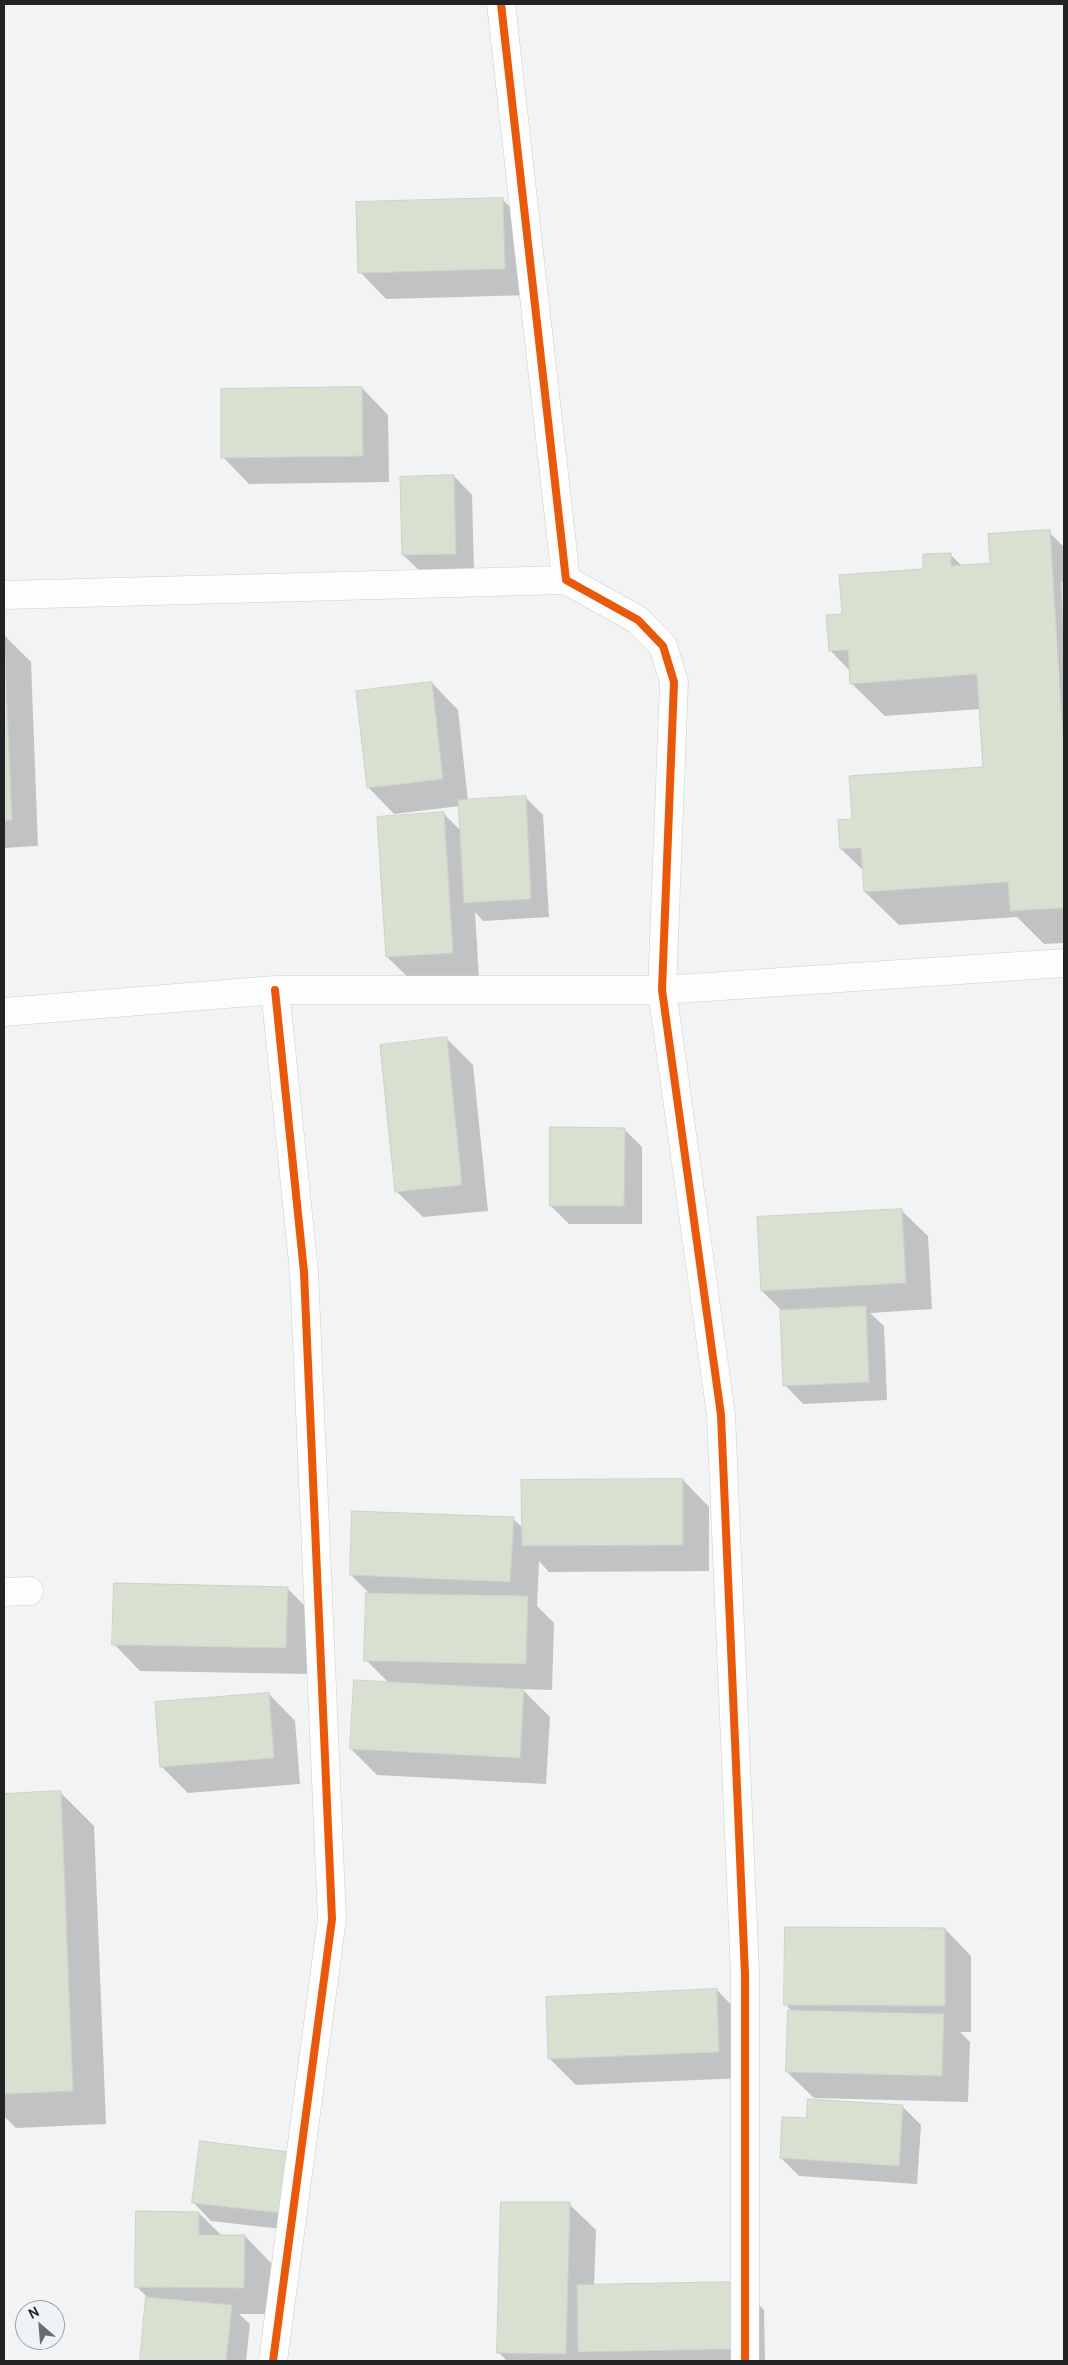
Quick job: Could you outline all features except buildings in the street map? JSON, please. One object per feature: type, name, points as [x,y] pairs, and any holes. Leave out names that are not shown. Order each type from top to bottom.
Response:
[{"type":"street","points":[[501,4],[566,580]]},
{"type":"street","points":[[4,594],[566,580],[638,620],[663,646],[674,682],[662,990],[721,1415],[745,1974],[745,2361]]},
{"type":"street","points":[[4,1012],[275,990],[662,990],[1064,963]]},
{"type":"street","points":[[273,2361],[332,1919],[304,1272],[275,990]]},
{"type":"cycle path","points":[[501,4],[566,580],[638,620],[663,646],[674,682],[662,990],[721,1415],[745,1974],[745,2361]]},
{"type":"cycle path","points":[[273,2361],[332,1919],[304,1272],[275,990]]}]
